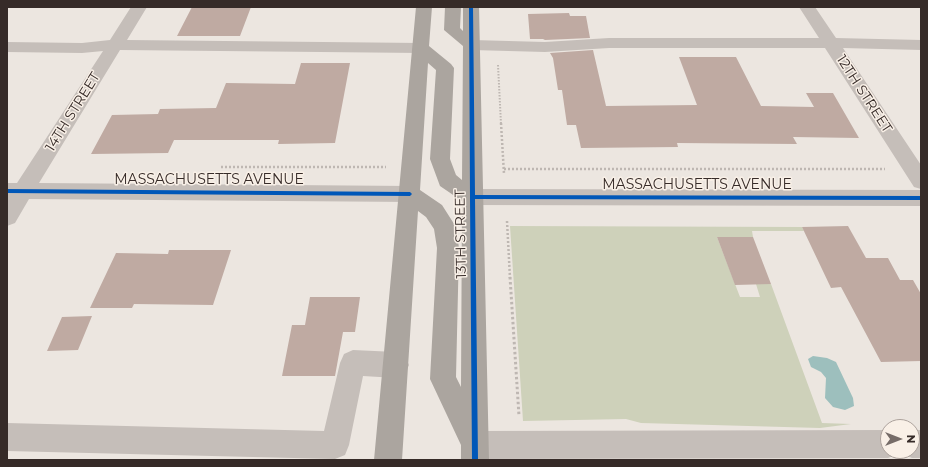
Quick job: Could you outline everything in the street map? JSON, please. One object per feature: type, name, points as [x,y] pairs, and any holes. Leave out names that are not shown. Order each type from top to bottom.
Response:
[{"type":"highway","points":[[388,460],[424,7]]},
{"type":"highway","points":[[453,7],[452,30],[472,45]]},
{"type":"highway","name":"13TH STREET","points":[[471,7],[475,452]]},
{"type":"highway","points":[[421,48],[445,68],[440,159],[447,180],[472,197]]},
{"type":"highway","points":[[410,194],[434,211],[445,227],[448,248],[443,379],[475,452]]},
{"type":"street","name":"14TH STREET","points":[[7,218],[15,191],[115,45],[139,7]]},
{"type":"street","name":"12TH STREET","points":[[807,7],[917,175]]},
{"type":"street","points":[[472,45],[545,47],[609,43],[831,43],[921,45]]},
{"type":"street","points":[[7,47],[82,48],[115,45],[294,48],[421,48]]},
{"type":"street","name":"MASSACHUSETTS AVENUE","points":[[15,191],[410,194]]},
{"type":"street","name":"MASSACHUSETTS AVENUE","points":[[472,197],[921,198]]},
{"type":"street","points":[[7,437],[335,445],[353,362],[396,364]]},
{"type":"street","points":[[475,452],[520,445],[840,452],[880,445]]},
{"type":"path","points":[[497,46],[520,445]]},
{"type":"path","points":[[504,169],[917,175]]},
{"type":"green space","points":[[510,226],[802,227],[804,231],[752,231],[753,237],[717,237],[740,297],[760,297],[756,284],[771,284],[822,423],[851,424],[820,428],[641,423],[626,419],[523,421]]},
{"type":"water","points":[[813,356],[827,358],[836,362],[853,398],[854,406],[845,410],[833,407],[825,398],[826,378],[821,372],[811,367],[808,359]]},
{"type":"building","points":[[192,7],[251,7],[240,36],[177,36]]},
{"type":"building","points":[[569,13],[570,16],[586,16],[590,38],[545,40],[530,39],[528,14]]},
{"type":"building","points":[[593,50],[606,106],[697,105],[679,57],[736,57],[761,106],[814,107],[806,93],[833,93],[859,138],[793,137],[797,144],[677,143],[678,147],[581,148],[576,125],[567,125],[562,90],[558,90],[553,58],[550,53]]},
{"type":"building","points":[[301,63],[350,63],[335,143],[278,144],[279,140],[174,140],[168,153],[91,154],[112,115],[158,114],[160,109],[216,108],[226,83],[295,84]]},
{"type":"building","points":[[848,226],[866,258],[888,258],[900,280],[913,280],[921,294],[921,361],[881,362],[841,287],[831,288],[802,227]]},
{"type":"building","points":[[717,237],[753,237],[771,284],[735,285]]},
{"type":"building","points":[[169,250],[231,250],[213,305],[134,304],[132,308],[90,308],[116,253],[168,254]]},
{"type":"building","points":[[310,297],[360,297],[355,332],[343,332],[335,376],[282,376],[292,325],[305,325]]},
{"type":"building","points":[[92,316],[78,350],[47,351],[62,317]]},
{"type":"cycle path","points":[[471,7],[475,460]]},
{"type":"cycle path","points":[[7,191],[410,194]]},
{"type":"cycle path","points":[[472,197],[921,198]]}]
